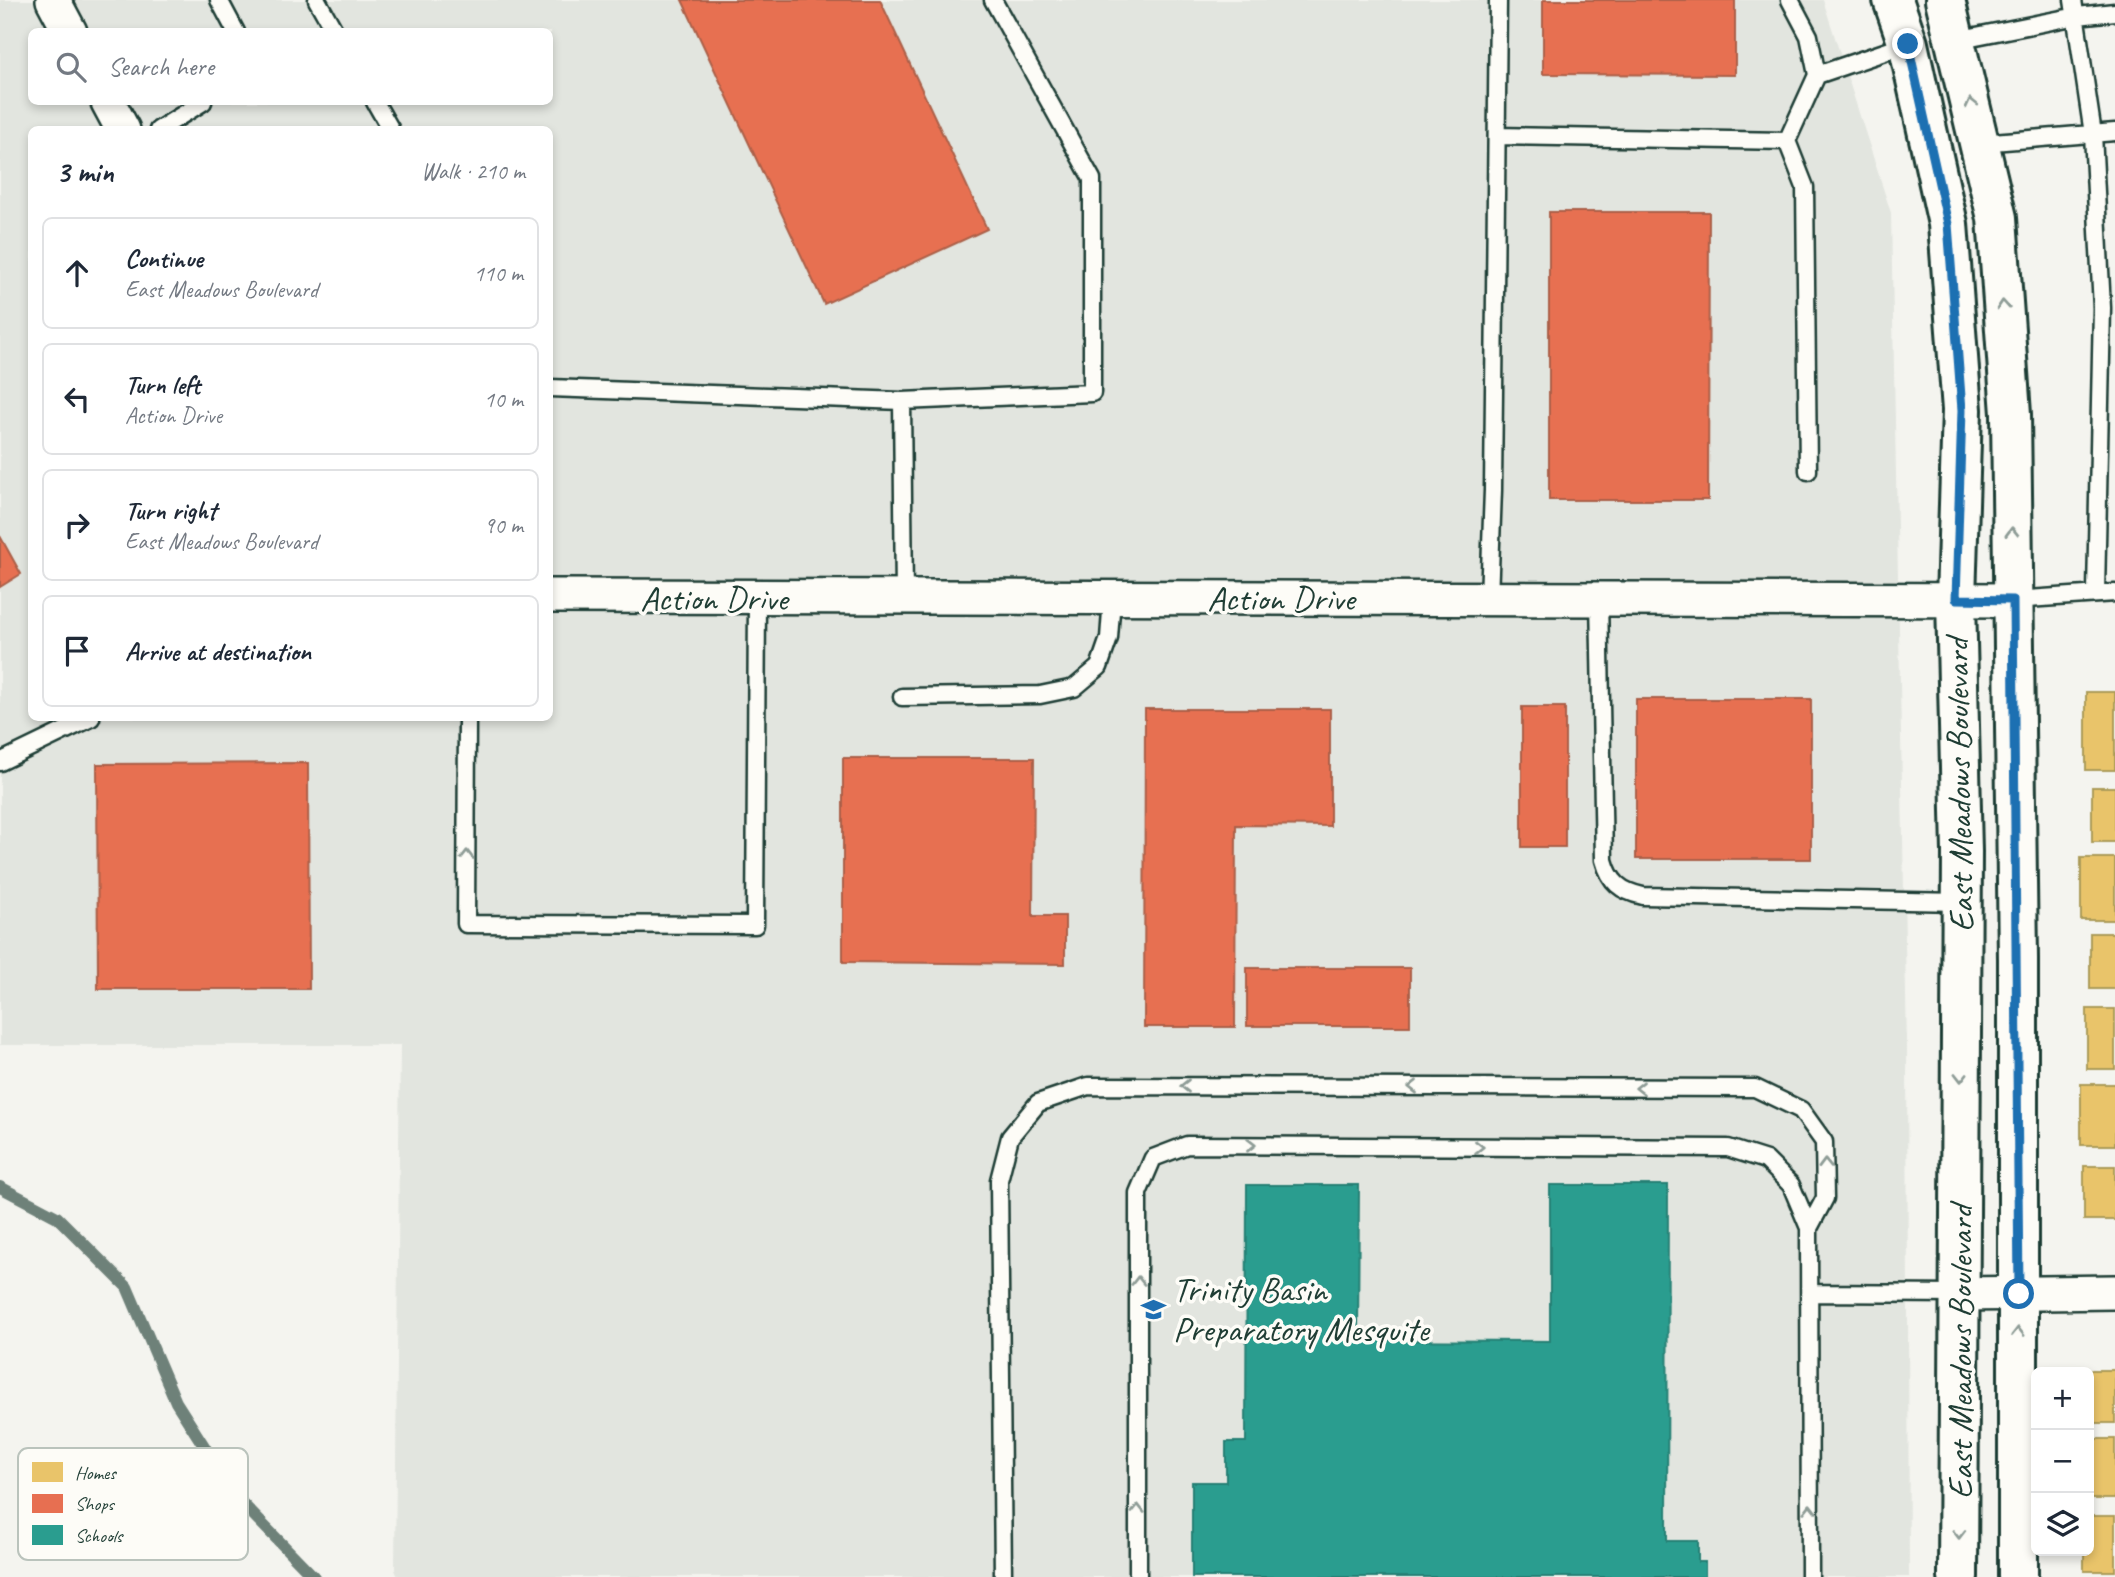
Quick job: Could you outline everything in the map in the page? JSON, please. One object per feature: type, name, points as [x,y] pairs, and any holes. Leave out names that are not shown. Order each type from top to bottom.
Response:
[{"type":"street","points":[[53,0],[68,28]]},
{"type":"street","name":"East Meadows Boulevard","points":[[1893,0],[1908,44],[1948,224],[1962,410],[1956,599],[1962,902],[1958,1577]]},
{"type":"street","name":"East Meadows Boulevard","points":[[1945,0],[1997,218],[2011,414],[2019,1294],[2018,1577]]},
{"type":"street","points":[[1908,44],[1956,40]]},
{"type":"street","points":[[110,105],[122,126]]},
{"type":"street","name":"Action Drive","points":[[553,596],[757,599],[904,597],[2013,600]]},
{"type":"street","points":[[1960,1294],[2115,1292]]},
{"type":"lane","points":[[219,0],[234,28]]},
{"type":"lane","points":[[317,0],[333,28]]},
{"type":"lane","points":[[553,388],[902,401],[1092,393],[1092,179],[993,0]]},
{"type":"lane","points":[[1489,598],[1493,490],[1498,0]]},
{"type":"lane","points":[[1790,0],[1809,36],[1817,75],[1787,141],[1805,187],[1808,471]]},
{"type":"lane","points":[[2075,8],[2093,134],[2108,374],[2096,592]]},
{"type":"lane","points":[[1956,40],[2075,8],[2115,12]]},
{"type":"lane","points":[[1817,75],[1908,44]]},
{"type":"lane","points":[[164,126],[197,105]]},
{"type":"lane","points":[[377,105],[389,126]]},
{"type":"lane","points":[[1980,143],[2115,132]]},
{"type":"lane","points":[[1497,136],[1787,141]]},
{"type":"lane","points":[[902,401],[904,597]]},
{"type":"lane","points":[[2013,600],[2096,592],[2115,593]]},
{"type":"lane","points":[[902,696],[1040,695],[1074,688],[1098,667],[1109,638],[1112,598]]},
{"type":"lane","points":[[1599,598],[1604,860],[1613,883],[1629,893],[1643,896],[1962,902]]},
{"type":"lane","points":[[467,721],[466,924],[755,925],[757,599]]},
{"type":"lane","points":[[0,762],[85,721]]},
{"type":"lane","points":[[1003,1577],[999,1180],[1010,1137],[1038,1103],[1088,1086],[1755,1088],[1801,1110],[1824,1142],[1825,1198],[1809,1228]]},
{"type":"lane","points":[[1138,1577],[1138,1193],[1153,1158],[1187,1145],[1728,1148],[1766,1160],[1791,1185],[1809,1228],[1810,1577]]},
{"type":"lane","points":[[1810,1293],[1960,1294]]},
{"type":"shaded area","points":[[0,0],[1823,0],[1891,213],[1907,1047],[1909,1577],[398,1577],[395,1570],[400,1045],[0,1045]]},
{"type":"building: Homes","points":[[2086,692],[2115,692],[2115,770],[2086,770]]},
{"type":"building: Homes","points":[[2092,787],[2115,787],[2115,842],[2092,842]]},
{"type":"building: Homes","points":[[2081,858],[2115,858],[2115,920],[2081,920]]},
{"type":"building: Homes","points":[[2090,933],[2115,933],[2115,989],[2090,989]]},
{"type":"building: Homes","points":[[2087,1009],[2115,1009],[2115,1069],[2087,1069]]},
{"type":"building: Homes","points":[[2081,1084],[2115,1084],[2115,1145],[2081,1145]]},
{"type":"building: Homes","points":[[2084,1166],[2115,1166],[2115,1220],[2084,1220]]},
{"type":"building: Homes","points":[[2094,1370],[2115,1370],[2115,1423],[2094,1423]]},
{"type":"building: Homes","points":[[2094,1439],[2115,1439],[2115,1499],[2094,1499]]},
{"type":"building: Homes","points":[[2094,1516],[2115,1516],[2115,1571],[2084,1571],[2084,1556],[2094,1556]]},
{"type":"building: Shops","points":[[682,0],[880,0],[987,229],[824,304]]},
{"type":"building: Shops","points":[[1543,0],[1735,0],[1735,75],[1543,74]]},
{"type":"building: Shops","points":[[1549,212],[1709,212],[1708,500],[1549,500]]},
{"type":"building: Shops","points":[[0,536],[21,574],[0,587]]},
{"type":"building: Shops","points":[[1636,699],[1811,699],[1811,859],[1636,859]]},
{"type":"building: Shops","points":[[1522,707],[1565,707],[1565,847],[1522,847]]},
{"type":"building: Shops","points":[[1145,709],[1330,709],[1330,826],[1236,825],[1235,1027],[1144,1027]]},
{"type":"building: Shops","points":[[843,758],[1034,758],[1033,916],[1065,916],[1065,964],[843,962]]},
{"type":"building: Shops","points":[[308,763],[309,989],[98,989],[97,764]]},
{"type":"building: Shops","points":[[1247,968],[1410,968],[1410,1026],[1247,1026]]},
{"type":"building: Schools","points":[[1247,1185],[1359,1185],[1358,1340],[1550,1341],[1550,1185],[1668,1185],[1667,1541],[1698,1541],[1698,1562],[1705,1562],[1705,1577],[1192,1577],[1192,1482],[1226,1482],[1226,1442],[1246,1442]]},
{"type":"waterway","points":[[0,1187],[57,1217],[127,1287],[176,1402],[205,1448]]},
{"type":"waterway","points":[[248,1509],[314,1577]]},
{"type":"place","name":"Trinity Basin Preparatory Mesquite","points":[[1153,1309]]},
{"type":"route","points":[[1908,44],[1948,224],[1962,410],[1956,599],[2013,600],[2019,1294]]}]
